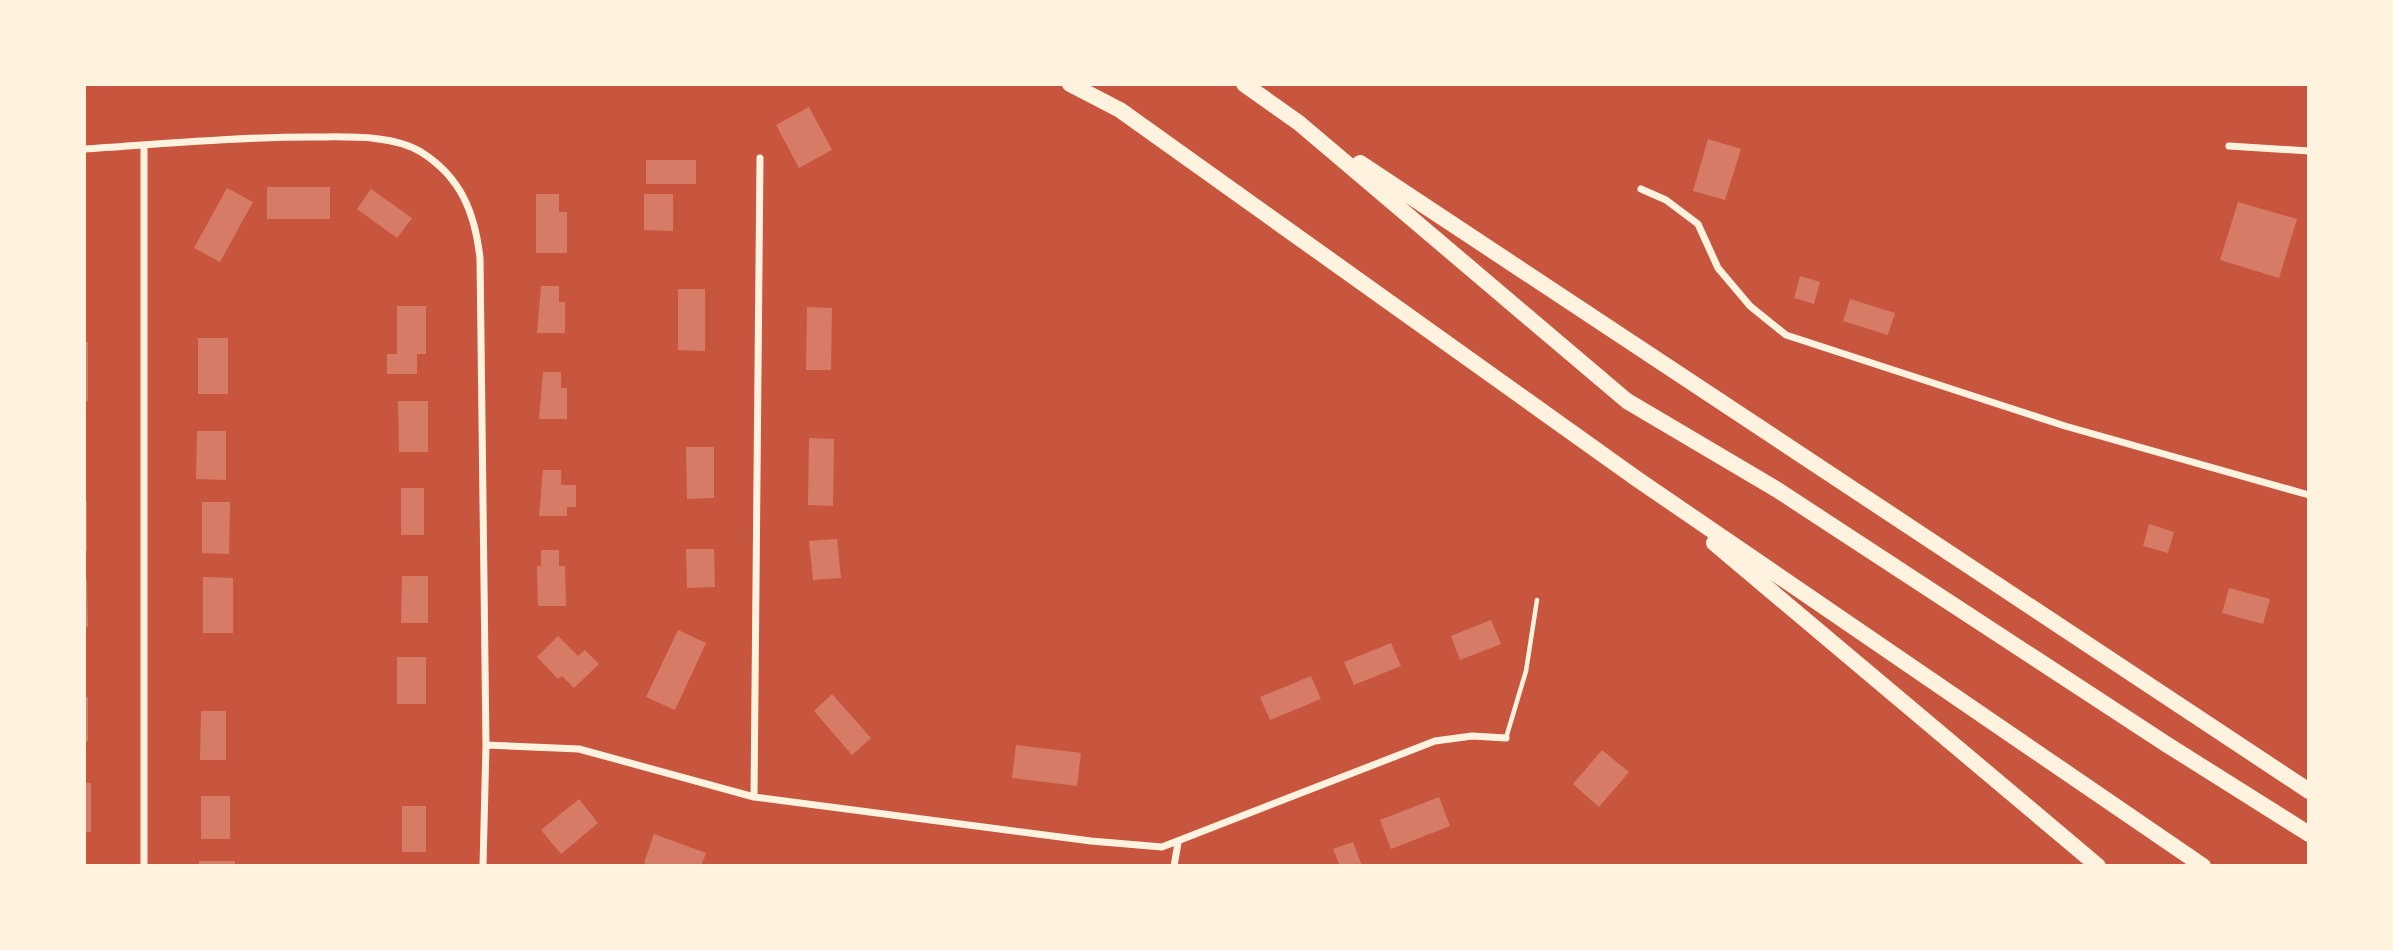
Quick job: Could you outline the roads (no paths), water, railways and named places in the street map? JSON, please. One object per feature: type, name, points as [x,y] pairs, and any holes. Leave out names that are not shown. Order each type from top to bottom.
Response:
[{"type":"highway","points":[[1070,84],[1121,110],[1637,479],[2203,866]]},
{"type":"highway","points":[[1244,84],[2309,791]]},
{"type":"highway","points":[[1299,123],[1627,401],[1776,489],[2166,744],[2309,834]]},
{"type":"highway","points":[[1637,479],[2098,866]]},
{"type":"street","points":[[84,149],[227,137],[371,137],[420,150],[451,176],[465,195],[477,227],[480,258],[485,745],[483,866]]},
{"type":"street","points":[[144,145],[144,866]]},
{"type":"street","points":[[2229,146],[2309,151]]},
{"type":"street","points":[[754,797],[760,158]]},
{"type":"street","points":[[1641,189],[1667,200],[1698,224],[1718,268],[1750,306],[1786,335],[2064,426],[2309,495]]},
{"type":"street","points":[[485,745],[579,749],[754,797],[1091,841],[1162,847],[1435,741],[1472,736],[1506,738]]},
{"type":"street","points":[[1174,866],[1178,843]]},
{"type":"lane","points":[[1506,738],[1527,671],[1537,600]]}]
